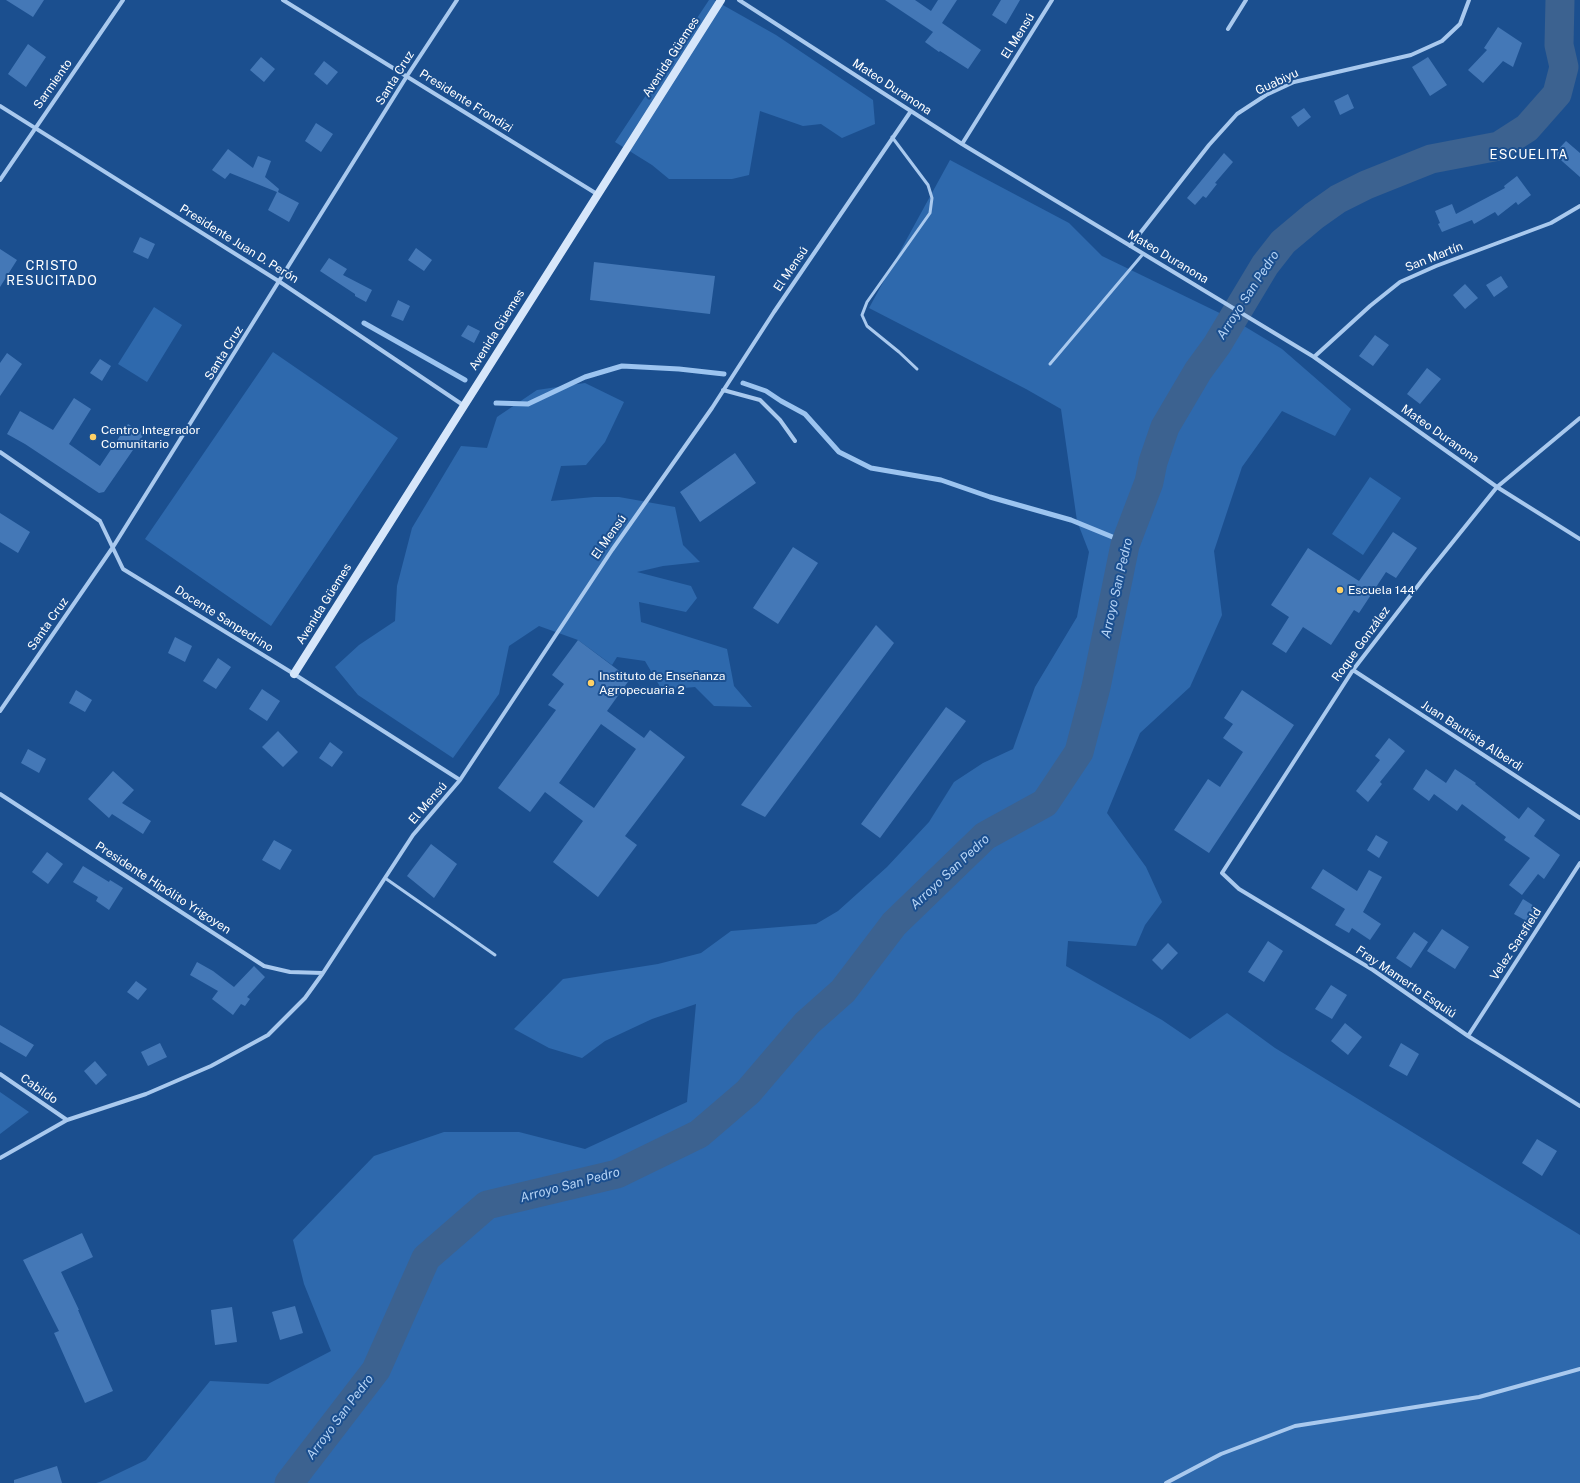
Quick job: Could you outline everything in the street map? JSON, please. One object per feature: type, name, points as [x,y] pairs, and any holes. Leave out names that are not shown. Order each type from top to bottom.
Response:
[{"type":"main road","name":"Avenida Güemes","points":[[294,674],[721,0]]},
{"type":"street","name":"Sarmiento","points":[[0,180],[123,0]]},
{"type":"street","name":"Presidente Frondizi","points":[[283,0],[597,194]]},
{"type":"street","name":"Santa Cruz","points":[[0,711],[113,548],[407,76],[457,0]]},
{"type":"street","name":"Mateo Duranona","points":[[739,0],[962,144],[1314,357],[1497,487],[1580,539]]},
{"type":"street","name":"El Mensú","points":[[962,144],[1052,0]]},
{"type":"street","points":[[1228,30],[1246,0]]},
{"type":"street","name":"Guabiyu","points":[[1130,246],[1209,145],[1237,114],[1266,95],[1294,82],[1411,54],[1442,41],[1460,24],[1469,0]]},
{"type":"street","name":"Presidente Juan D. Perón","points":[[0,106],[280,282],[464,405]]},
{"type":"street","name":"El Mensú","points":[[0,1158],[67,1120],[153,1091],[212,1066],[268,1035],[305,998],[413,835],[460,780],[612,550],[724,390],[774,312],[911,111]]},
{"type":"street","name":"San Martín","points":[[1314,357],[1370,306],[1400,282],[1436,266],[1551,223],[1580,206]]},
{"type":"street","points":[[724,390],[760,400],[780,420],[795,441]]},
{"type":"street","name":"Roque González","points":[[1222,873],[1353,670],[1427,574],[1497,487],[1580,418]]},
{"type":"street","name":"Docente Sanpedrino","points":[[0,452],[100,521],[123,568],[294,674],[460,780]]},
{"type":"street","name":"Juan Bautista Alberdi","points":[[1353,670],[1580,818]]},
{"type":"street","name":"Presidente Hipólito Yrigoyen","points":[[0,794],[264,966],[290,972],[323,973]]},
{"type":"street","name":"Velez Sarsfield","points":[[1468,1036],[1580,863]]},
{"type":"street","name":"Fray Mamerto Esquiú","points":[[1222,873],[1239,889],[1373,970],[1468,1036],[1580,1106]]},
{"type":"street","name":"Cabildo","points":[[0,1074],[67,1120]]},
{"type":"street","points":[[1166,1483],[1221,1454],[1295,1426],[1479,1397],[1580,1369]]},
{"type":"lane","points":[[892,138],[928,185],[932,198],[930,213],[867,302],[862,315],[867,326],[917,369]]},
{"type":"lane","points":[[1050,364],[1143,254]]},
{"type":"lane","points":[[385,878],[495,955]]},
{"type":"shaded area","points":[[709,0],[714,0],[776,35],[873,100],[875,124],[842,138],[821,124],[803,126],[760,111],[749,175],[732,179],[669,179],[652,165],[615,142]]},
{"type":"shaded area","points":[[950,160],[1069,223],[1102,256],[1234,320],[1282,349],[1351,409],[1335,436],[1282,411],[1242,467],[1214,551],[1222,615],[1190,687],[1140,733],[1107,813],[1146,867],[1162,902],[1145,925],[1136,946],[1068,941],[1066,966],[1162,1020],[1190,1039],[1227,1013],[1275,1048],[1580,1235],[1580,1483],[96,1483],[146,1460],[210,1381],[268,1384],[331,1351],[304,1284],[293,1240],[374,1156],[444,1132],[519,1132],[585,1149],[687,1102],[696,1004],[652,1019],[605,1041],[582,1058],[549,1048],[514,1029],[563,979],[658,964],[701,953],[731,931],[816,924],[838,911],[887,867],[929,822],[954,782],[983,763],[1013,749],[1035,687],[1077,617],[1089,552],[1077,521],[1061,409],[1026,389],[869,308]]},
{"type":"shaded area","points":[[154,307],[182,325],[147,382],[118,364]]},
{"type":"shaded area","points":[[273,352],[398,438],[271,626],[145,539]]},
{"type":"shaded area","points":[[585,383],[624,402],[605,442],[586,465],[561,466],[551,501],[594,497],[619,497],[675,507],[683,545],[700,562],[663,566],[637,572],[691,586],[697,598],[686,612],[639,602],[641,622],[727,649],[734,686],[752,707],[714,706],[695,687],[662,690],[645,661],[617,657],[612,665],[578,640],[539,626],[509,646],[499,694],[453,758],[358,695],[335,667],[359,645],[395,621],[397,586],[412,528],[461,446],[487,448],[497,417],[537,390]]},
{"type":"shaded area","points":[[1370,477],[1401,498],[1363,555],[1332,534]]},
{"type":"shaded area","points":[[0,1092],[29,1112],[0,1134]]},
{"type":"building","points":[[6,0],[44,0],[33,17]]},
{"type":"building","points":[[885,0],[915,0],[931,11],[938,0],[957,0],[942,23],[981,50],[968,69],[925,42],[933,32]]},
{"type":"building","points":[[1001,0],[1020,0],[1006,24],[992,15]]},
{"type":"building","points":[[1498,27],[1522,43],[1513,67],[1503,61],[1483,83],[1468,70],[1487,50],[1484,48]]},
{"type":"building","points":[[28,44],[46,57],[26,87],[8,74]]},
{"type":"building","points":[[261,57],[275,69],[264,82],[250,70]]},
{"type":"building","points":[[1428,57],[1447,85],[1430,96],[1412,67]]},
{"type":"building","points":[[324,61],[338,72],[327,85],[314,74]]},
{"type":"building","points":[[1348,94],[1354,108],[1340,115],[1334,101]]},
{"type":"building","points":[[1304,108],[1311,117],[1298,127],[1291,117]]},
{"type":"building","points":[[316,123],[333,134],[321,152],[305,141]]},
{"type":"building","points":[[1566,141],[1580,153],[1580,177],[1554,154]]},
{"type":"building","points":[[228,149],[253,168],[258,156],[271,161],[265,177],[279,189],[278,192],[299,203],[289,222],[268,210],[277,192],[230,173],[225,179],[212,170]]},
{"type":"building","points":[[1224,153],[1233,162],[1215,183],[1217,184],[1206,198],[1203,196],[1195,205],[1187,198]]},
{"type":"building","points":[[1517,176],[1531,195],[1518,205],[1516,202],[1498,216],[1495,212],[1474,224],[1472,220],[1442,232],[1438,224],[1440,223],[1435,211],[1452,204],[1456,214],[1505,188],[1504,186]]},
{"type":"building","points":[[140,237],[155,244],[148,259],[133,252]]},
{"type":"building","points":[[416,248],[432,260],[424,271],[408,260]]},
{"type":"building","points":[[0,249],[17,260],[0,287]]},
{"type":"building","points":[[329,258],[347,269],[343,275],[372,290],[366,302],[320,271]]},
{"type":"building","points":[[594,262],[715,276],[710,314],[590,300]]},
{"type":"building","points":[[1501,276],[1508,287],[1494,297],[1486,285]]},
{"type":"building","points":[[1465,284],[1478,298],[1465,309],[1453,295]]},
{"type":"building","points":[[398,300],[410,306],[403,321],[391,316]]},
{"type":"building","points":[[468,325],[480,331],[474,343],[461,336]]},
{"type":"building","points":[[1375,335],[1389,345],[1373,366],[1359,356]]},
{"type":"building","points":[[7,353],[22,364],[0,396],[0,363]]},
{"type":"building","points":[[100,359],[111,366],[102,381],[90,373]]},
{"type":"building","points":[[1427,368],[1441,379],[1420,404],[1407,394]]},
{"type":"building","points":[[74,398],[91,409],[69,444],[100,466],[128,424],[144,434],[104,492],[99,493],[25,444],[7,434],[20,411],[53,430]]},
{"type":"building","points":[[735,453],[756,483],[700,522],[680,492]]},
{"type":"building","points":[[0,513],[30,532],[18,553],[0,542]]},
{"type":"building","points":[[1393,532],[1417,548],[1396,578],[1386,572],[1359,613],[1354,610],[1331,645],[1303,627],[1286,653],[1272,644],[1289,617],[1271,605],[1308,548],[1359,581]]},
{"type":"building","points":[[793,547],[818,563],[778,624],[753,608]]},
{"type":"building","points":[[876,625],[894,643],[765,817],[741,805]]},
{"type":"building","points":[[175,637],[192,646],[185,662],[168,653]]},
{"type":"building","points":[[578,640],[630,679],[607,711],[644,738],[650,730],[685,757],[625,836],[637,845],[598,897],[553,862],[583,821],[545,792],[530,812],[498,788],[556,710],[548,705],[564,684],[552,675]],"holes":[[[601,724],[636,749],[594,808],[559,783]]]},
{"type":"building","points":[[218,658],[231,667],[216,689],[203,681]]},
{"type":"building","points":[[262,689],[280,701],[267,721],[249,709]]},
{"type":"building","points":[[76,690],[92,700],[85,712],[69,703]]},
{"type":"building","points":[[1242,690],[1294,725],[1209,853],[1174,830],[1208,779],[1220,787],[1243,752],[1223,738],[1233,724],[1224,718]]},
{"type":"building","points":[[946,707],[966,721],[880,838],[861,824]]},
{"type":"building","points":[[278,731],[298,752],[283,767],[262,747]]},
{"type":"building","points":[[1389,738],[1405,751],[1380,782],[1382,784],[1368,802],[1356,791],[1380,760],[1375,756]]},
{"type":"building","points":[[330,742],[343,752],[332,767],[319,758]]},
{"type":"building","points":[[28,749],[46,759],[39,773],[21,763]]},
{"type":"building","points":[[1426,769],[1446,783],[1455,769],[1476,783],[1475,784],[1519,819],[1528,807],[1545,820],[1534,836],[1560,855],[1544,879],[1538,874],[1522,895],[1509,885],[1530,858],[1504,840],[1506,837],[1462,804],[1457,811],[1434,794],[1429,801],[1413,789]]},
{"type":"building","points":[[113,771],[134,790],[122,803],[151,821],[143,834],[112,814],[109,818],[88,799]]},
{"type":"building","points":[[1376,835],[1388,842],[1379,858],[1367,850]]},
{"type":"building","points":[[274,840],[292,850],[280,870],[262,860]]},
{"type":"building","points":[[431,844],[457,864],[434,898],[407,876]]},
{"type":"building","points":[[47,852],[63,864],[48,884],[32,872]]},
{"type":"building","points":[[83,866],[109,882],[110,880],[123,888],[109,910],[96,901],[98,897],[73,882]]},
{"type":"building","points":[[1323,869],[1357,891],[1369,870],[1382,877],[1363,912],[1381,924],[1370,940],[1352,928],[1349,933],[1335,925],[1345,909],[1311,888]]},
{"type":"building","points":[[1523,899],[1539,909],[1530,923],[1514,914]]},
{"type":"building","points":[[1442,929],[1469,947],[1455,969],[1427,951]]},
{"type":"building","points":[[1414,932],[1428,942],[1411,968],[1396,958]]},
{"type":"building","points":[[1268,941],[1283,951],[1264,982],[1248,972]]},
{"type":"building","points":[[1168,943],[1178,953],[1162,970],[1152,960]]},
{"type":"building","points":[[197,962],[213,971],[234,987],[254,966],[265,977],[247,997],[250,999],[245,1006],[241,1004],[233,1015],[212,999],[218,991],[190,975]]},
{"type":"building","points":[[136,981],[147,989],[138,1000],[127,992]]},
{"type":"building","points":[[1331,985],[1347,995],[1332,1019],[1315,1009]]},
{"type":"building","points":[[1345,1023],[1362,1037],[1348,1055],[1331,1041]]},
{"type":"building","points":[[0,1025],[34,1045],[26,1057],[0,1042]]},
{"type":"building","points":[[160,1043],[167,1057],[148,1066],[141,1052]]},
{"type":"building","points":[[1401,1043],[1419,1054],[1407,1076],[1389,1066]]},
{"type":"building","points":[[95,1061],[107,1075],[96,1085],[84,1071]]},
{"type":"building","points":[[1537,1139],[1557,1151],[1542,1176],[1522,1163]]},
{"type":"building","points":[[82,1233],[93,1257],[61,1272],[79,1310],[113,1391],[85,1403],[54,1333],[59,1331],[23,1260]]},
{"type":"building","points":[[295,1306],[303,1333],[280,1340],[272,1312]]},
{"type":"building","points":[[232,1307],[237,1342],[215,1345],[211,1310]]},
{"type":"building","points":[[57,1466],[62,1483],[14,1483],[14,1480]]},
{"type":"waterway","name":"Arroyo San Pedro","points":[[289,1483],[376,1370],[426,1258],[487,1205],[617,1174],[699,1134],[748,1092],[807,1023],[843,991],[894,924],[985,836],[1045,803],[1079,752],[1096,687],[1125,545],[1149,482],[1153,462],[1165,427],[1198,371],[1217,345],[1265,265],[1283,242],[1314,216],[1338,199],[1366,185],[1431,159],[1499,146],[1527,128],[1557,94],[1564,67],[1559,45],[1560,0]]},
{"type":"waterway","points":[[364,323],[465,380]]},
{"type":"waterway","points":[[496,403],[528,404],[585,377],[622,366],[679,369],[724,374]]},
{"type":"waterway","points":[[743,383],[766,391],[805,414],[839,452],[871,468],[941,480],[990,497],[1071,520],[1115,538],[1125,545]]},
{"type":"place","name":"Centro Integrador Comunitario","points":[[93,437]]},
{"type":"place","name":"Escuela 144","points":[[1340,590]]},
{"type":"place","name":"Instituto de Enseñanza Agropecuaria 2","points":[[591,683]]},
{"type":"district","name":"ESCUELITA","points":[[1529,155]]},
{"type":"district","name":"CRISTO RESUCITADO","points":[[52,274]]}]
